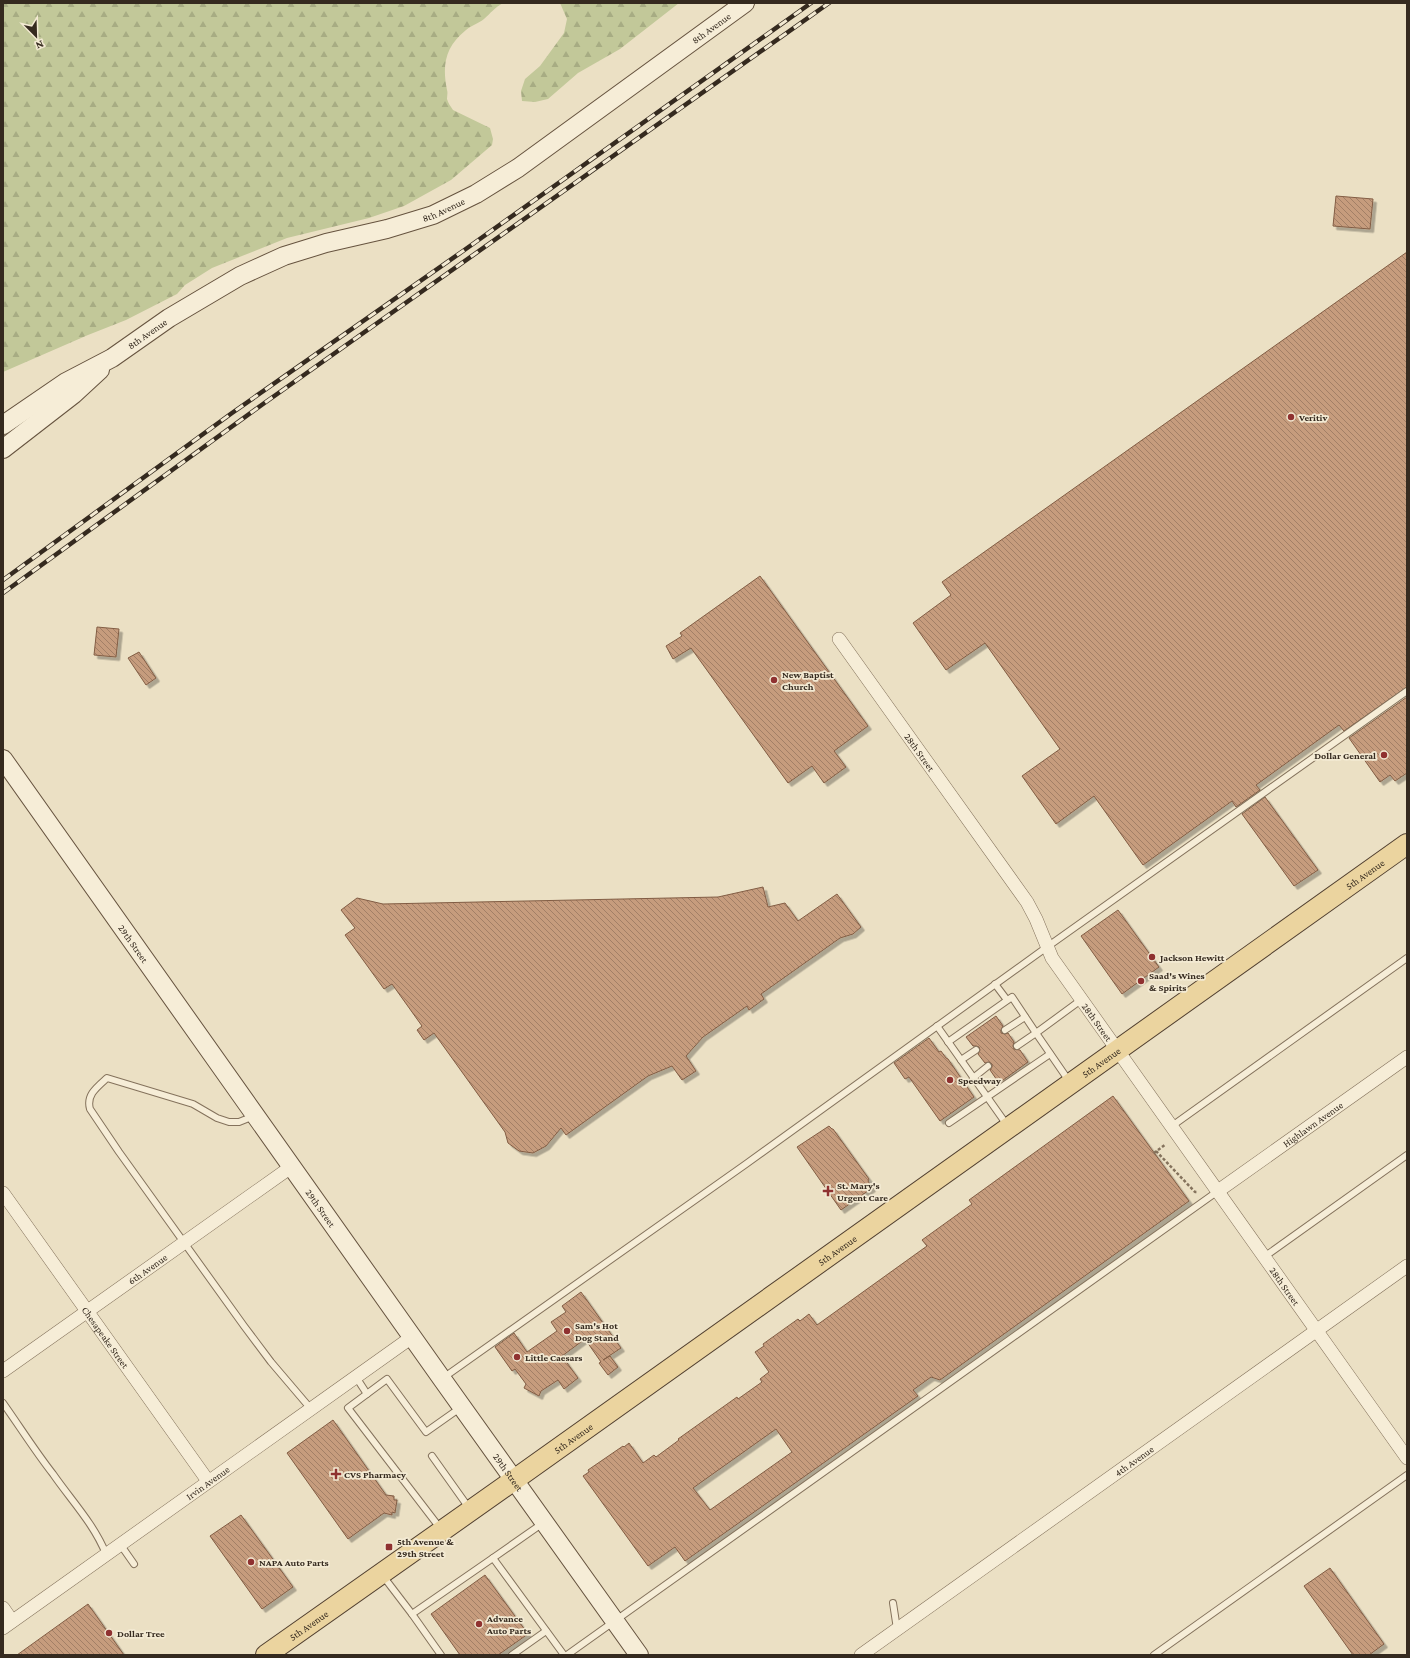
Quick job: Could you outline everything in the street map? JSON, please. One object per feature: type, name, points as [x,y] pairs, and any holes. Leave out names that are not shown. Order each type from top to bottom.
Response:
[{"type":"main road","name":"8th Avenue","points":[[3,425],[66,382],[112,358],[169,318],[240,276],[284,256],[326,243],[387,229],[433,215],[476,194],[518,168],[745,3]]},
{"type":"main road","name":"8th Avenue","points":[[3,448],[74,394],[112,358]]},
{"type":"main road","name":"29th Street","points":[[3,759],[461,1407],[640,1655]]},
{"type":"main road","name":"5th Avenue","points":[[266,1655],[471,1511],[1407,844]]},
{"type":"street","name":"28th Street","points":[[839,640],[1027,902],[1036,919],[1052,958],[1081,1000],[1407,1458]]},
{"type":"street","name":"Highlawn Avenue","points":[[1218,1191],[1407,1057]]},
{"type":"street","name":"6th Avenue","points":[[3,1371],[291,1167]]},
{"type":"street","name":"Chesapeake Street","points":[[3,1193],[208,1481]]},
{"type":"street","name":"4th Avenue","points":[[860,1655],[1407,1266]]},
{"type":"street","name":"Irvin Avenue","points":[[8,1624],[412,1337]]},
{"type":"street","points":[[3,1608],[8,1624]]},
{"type":"lane","points":[[442,1379],[746,1164],[995,984],[1407,691]]},
{"type":"lane","points":[[1172,1126],[1407,958]]},
{"type":"lane","points":[[995,984],[1007,1000]]},
{"type":"lane","points":[[948,1042],[1012,996],[1071,1084]]},
{"type":"lane","points":[[1017,1046],[1081,1000]]},
{"type":"lane","points":[[1005,1030],[1025,1016]]},
{"type":"lane","points":[[937,1026],[1009,1128]]},
{"type":"lane","points":[[961,1060],[976,1050]]},
{"type":"lane","points":[[949,1123],[1050,1054]]},
{"type":"lane","points":[[973,1078],[988,1066]]},
{"type":"lane","points":[[255,1116],[239,1122],[229,1122],[217,1118],[193,1104],[107,1078],[90,1096],[88,1102],[90,1109],[271,1362],[311,1409]]},
{"type":"lane","points":[[1264,1257],[1407,1155]]},
{"type":"lane","points":[[567,1655],[1218,1191]]},
{"type":"lane","points":[[356,1377],[367,1394]]},
{"type":"lane","points":[[442,1531],[348,1408],[387,1379],[426,1432],[461,1407]]},
{"type":"lane","points":[[3,1403],[52,1473],[89,1522],[101,1541],[106,1554]]},
{"type":"lane","points":[[432,1456],[471,1511]]},
{"type":"lane","points":[[1155,1655],[1407,1475]]},
{"type":"lane","points":[[412,1614],[544,1522]]},
{"type":"lane","points":[[120,1544],[134,1564]]},
{"type":"lane","points":[[493,1558],[564,1655]]},
{"type":"lane","points":[[382,1574],[441,1655]]},
{"type":"lane","points":[[893,1603],[897,1629]]},
{"type":"lane","points":[[512,1655],[546,1631]]},
{"type":"path","points":[[1164,1146],[1155,1152],[1195,1192],[1200,1192]]},
{"type":"green space","points":[[3,3],[503,3],[484,19],[468,28],[459,36],[449,50],[445,65],[447,99],[450,105],[453,110],[490,128],[493,139],[492,145],[451,180],[404,206],[369,218],[287,238],[212,268],[185,285],[177,294],[126,320],[3,372]]},
{"type":"green space","points":[[560,3],[679,3],[620,49],[578,73],[548,99],[535,102],[522,101],[521,91],[525,79],[540,66],[564,33],[567,19]]},
{"type":"building","points":[[1336,196],[1373,199],[1370,229],[1333,226]]},
{"type":"building","name":"Veritiv","points":[[1407,252],[1407,687],[1344,731],[1339,725],[1256,785],[1260,790],[1236,807],[1232,801],[1143,865],[1094,796],[1056,824],[1022,776],[1060,749],[985,643],[946,670],[913,623],[951,595],[942,582]]},
{"type":"building","name":"New Baptist Church","points":[[760,576],[868,726],[834,751],[846,767],[824,783],[812,766],[788,783],[691,648],[673,659],[666,646],[682,636],[680,633]]},
{"type":"building","points":[[97,627],[119,629],[116,657],[94,655]]},
{"type":"building","points":[[139,652],[156,678],[146,685],[128,658]]},
{"type":"building","name":"Dollar General","points":[[1407,697],[1407,773],[1395,781],[1390,775],[1380,782],[1349,738]]},
{"type":"building","points":[[1265,797],[1318,870],[1294,886],[1242,814]]},
{"type":"building","points":[[763,887],[768,907],[785,903],[798,921],[837,894],[861,927],[853,934],[840,938],[761,994],[764,999],[749,1010],[747,1006],[703,1037],[686,1056],[696,1071],[682,1080],[672,1066],[648,1076],[566,1135],[561,1128],[546,1146],[533,1153],[519,1151],[508,1143],[505,1132],[434,1033],[424,1040],[417,1030],[422,1026],[392,984],[384,989],[345,935],[355,928],[341,910],[357,898],[383,904],[718,897]]},
{"type":"building","points":[[1118,910],[1159,967],[1122,994],[1081,936]]},
{"type":"building","points":[[996,1016],[1003,1026],[1001,1033],[1008,1033],[1014,1042],[1014,1049],[1020,1050],[1028,1062],[999,1083],[990,1070],[992,1064],[989,1062],[985,1063],[978,1054],[980,1050],[979,1047],[973,1046],[966,1037]]},
{"type":"building","points":[[929,1038],[939,1052],[941,1051],[948,1059],[974,1097],[940,1121],[909,1077],[905,1079],[894,1063]]},
{"type":"building","points":[[1113,1096],[1189,1201],[940,1380],[931,1377],[913,1390],[918,1396],[685,1561],[675,1547],[648,1566],[583,1476],[589,1472],[588,1470],[629,1443],[643,1463],[654,1455],[656,1457],[679,1440],[678,1439],[737,1397],[738,1399],[762,1382],[760,1379],[769,1372],[755,1352],[764,1346],[763,1344],[798,1319],[800,1321],[809,1314],[817,1325],[927,1246],[922,1240],[972,1204],[969,1200]],"holes":[[[776,1429],[792,1452],[710,1510],[693,1488]]]},
{"type":"building","points":[[829,1126],[833,1129],[869,1179],[868,1181],[872,1188],[841,1210],[797,1147]]},
{"type":"building","points":[[581,1292],[621,1348],[603,1360],[610,1356],[618,1367],[608,1375],[585,1339],[562,1356],[578,1378],[564,1389],[558,1380],[541,1391],[539,1396],[524,1388],[526,1384],[515,1369],[512,1371],[495,1347],[514,1333],[527,1352],[557,1331],[551,1322],[566,1312],[562,1306]]},
{"type":"building","name":"CVS Pharmacy","points":[[333,1420],[386,1495],[394,1496],[394,1500],[397,1500],[395,1513],[392,1512],[392,1515],[384,1513],[348,1539],[287,1453]]},
{"type":"building","name":"NAPA Auto Parts","points":[[241,1515],[293,1587],[262,1609],[210,1536]]},
{"type":"building","points":[[1330,1568],[1384,1644],[1369,1655],[1353,1655],[1304,1586]]},
{"type":"building","name":"Advance Auto Parts","points":[[485,1575],[528,1634],[498,1655],[460,1655],[431,1614]]},
{"type":"building","points":[[88,1604],[124,1655],[17,1655]]},
{"type":"railway","points":[[3,580],[232,413],[463,251],[811,3]]},
{"type":"railway","points":[[3,593],[263,404],[829,3]]},
{"type":"place","name":"Veritiv","points":[[1291,417]]},
{"type":"place","name":"New Baptist Church","points":[[774,680]]},
{"type":"place","name":"Dollar General","points":[[1384,755]]},
{"type":"place","name":"Jackson Hewitt","points":[[1152,957]]},
{"type":"place","name":"Saad's Wines & Spirits","points":[[1141,981]]},
{"type":"place","name":"Speedway","points":[[950,1080]]},
{"type":"place","name":"St. Mary's Urgent Care","points":[[828,1191]]},
{"type":"place","name":"Sam's Hot Dog Stand","points":[[567,1331]]},
{"type":"place","name":"Little Caesars","points":[[517,1357]]},
{"type":"place","name":"CVS Pharmacy","points":[[336,1474]]},
{"type":"place","name":"5th Avenue & 29th Street","points":[[389,1547]]},
{"type":"place","name":"NAPA Auto Parts","points":[[251,1562]]},
{"type":"place","name":"Advance Auto Parts","points":[[479,1624]]},
{"type":"place","name":"Dollar Tree","points":[[109,1633]]}]
